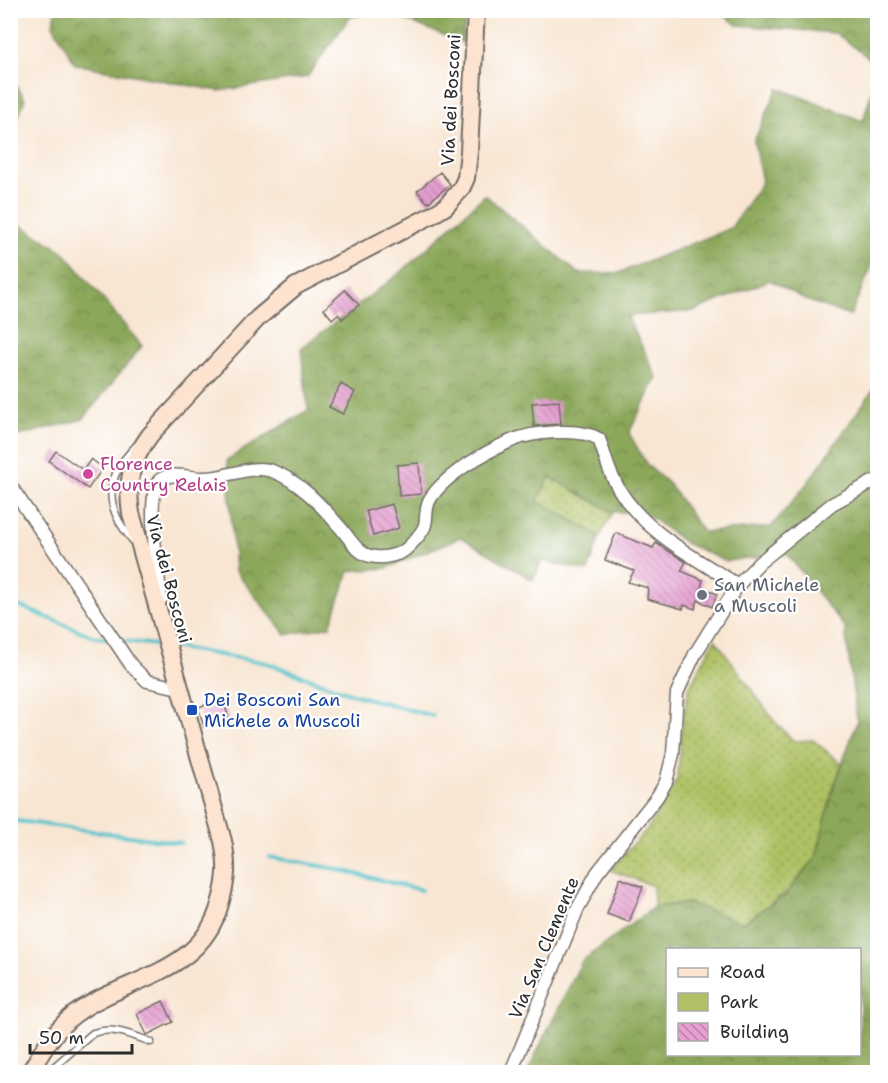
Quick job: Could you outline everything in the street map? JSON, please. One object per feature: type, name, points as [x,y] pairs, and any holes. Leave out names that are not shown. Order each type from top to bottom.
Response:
[{"type":"main road","name":"Via dei Bosconi","points":[[30,1072],[53,1036],[74,1015],[173,965],[201,942],[218,912],[227,872],[223,841],[131,513],[129,490],[133,463],[145,443],[272,304],[296,286],[430,216],[445,207],[458,194],[466,178],[469,152],[476,10]]},
{"type":"street","points":[[160,622],[162,603],[152,509],[157,483],[161,478],[175,476],[218,478],[253,469],[271,471],[302,489],[337,523],[359,551],[370,556],[395,555],[407,548],[425,526],[426,509],[445,482],[480,457],[512,440],[538,434],[592,434],[599,439],[612,477],[621,492],[645,520],[687,553],[738,585]]},
{"type":"street","name":"Via San Clemente","points":[[511,1072],[587,890],[608,858],[657,797],[666,782],[673,754],[677,693],[695,654],[738,585],[759,563],[832,504],[878,479]]},
{"type":"street","points":[[10,485],[131,665],[147,681],[179,688]]},
{"type":"lane","points":[[48,1072],[93,1033],[100,1030],[119,1031],[151,1042]]},
{"type":"green space","points":[[55,10],[381,11],[350,17],[307,77],[219,91],[75,64],[53,25]]},
{"type":"green space","points":[[383,11],[466,11],[463,43]]},
{"type":"green space","points":[[719,11],[877,11],[877,64],[835,33],[737,25]]},
{"type":"green space","points":[[877,72],[877,254],[850,316],[806,300],[770,280],[694,311],[627,316],[657,377],[629,433],[647,465],[669,484],[703,532],[771,527],[806,485],[877,384],[877,1072],[527,1072],[582,961],[654,907],[690,903],[743,923],[786,894],[816,858],[833,789],[857,722],[845,628],[787,554],[725,561],[685,543],[645,513],[613,512],[550,477],[537,501],[600,536],[588,571],[542,561],[533,580],[461,537],[387,568],[349,571],[330,626],[286,635],[235,571],[227,460],[308,410],[301,348],[400,273],[485,195],[578,273],[619,273],[731,228],[762,182],[754,141],[778,88],[863,121]]},
{"type":"green space","points":[[11,77],[25,99],[11,136]]},
{"type":"green space","points":[[10,219],[63,251],[142,346],[83,419],[11,438]]},
{"type":"green space","points":[[550,477],[613,512],[600,536],[537,501]]},
{"type":"green space","points":[[715,639],[775,722],[794,741],[813,740],[842,764],[833,789],[816,858],[786,893],[742,923],[690,903],[654,907],[653,886],[610,870],[649,827],[677,780],[683,718],[689,688]]},
{"type":"building","points":[[440,172],[450,184],[428,203],[417,191]]},
{"type":"building","points":[[345,290],[359,305],[342,319],[338,314],[332,319],[324,309]]},
{"type":"building","points":[[341,384],[355,392],[343,414],[329,407]]},
{"type":"building","points":[[559,401],[561,424],[534,426],[532,403]]},
{"type":"building","points":[[56,451],[83,470],[91,459],[103,468],[88,489],[49,461]]},
{"type":"building","points":[[419,463],[421,494],[399,496],[397,465]]},
{"type":"building","points":[[392,504],[399,528],[373,536],[366,511]]},
{"type":"building","points":[[616,533],[653,548],[656,543],[686,562],[681,571],[703,580],[701,587],[717,594],[712,607],[698,600],[695,609],[684,605],[683,609],[647,599],[648,588],[628,582],[634,571],[605,560]]},
{"type":"building","points":[[219,701],[220,707],[225,705],[229,720],[204,727],[198,707]]},
{"type":"building","points":[[620,878],[643,887],[629,922],[607,914]]},
{"type":"building","points":[[163,1001],[173,1022],[147,1035],[137,1014]]},
{"type":"waterway","points":[[10,602],[92,636],[110,639]]},
{"type":"waterway","points":[[117,640],[163,646]]},
{"type":"waterway","points":[[174,647],[267,663],[355,695],[433,716]]},
{"type":"waterway","points":[[10,820],[181,843]]},
{"type":"waterway","points":[[269,857],[332,868],[421,890]]},
{"type":"place","name":"Florence Country Relais","points":[[88,474]]},
{"type":"place","name":"San Michele a Muscoli","points":[[702,595]]},
{"type":"place","name":"Dei Bosconi San Michele a Muscoli","points":[[192,710]]}]
